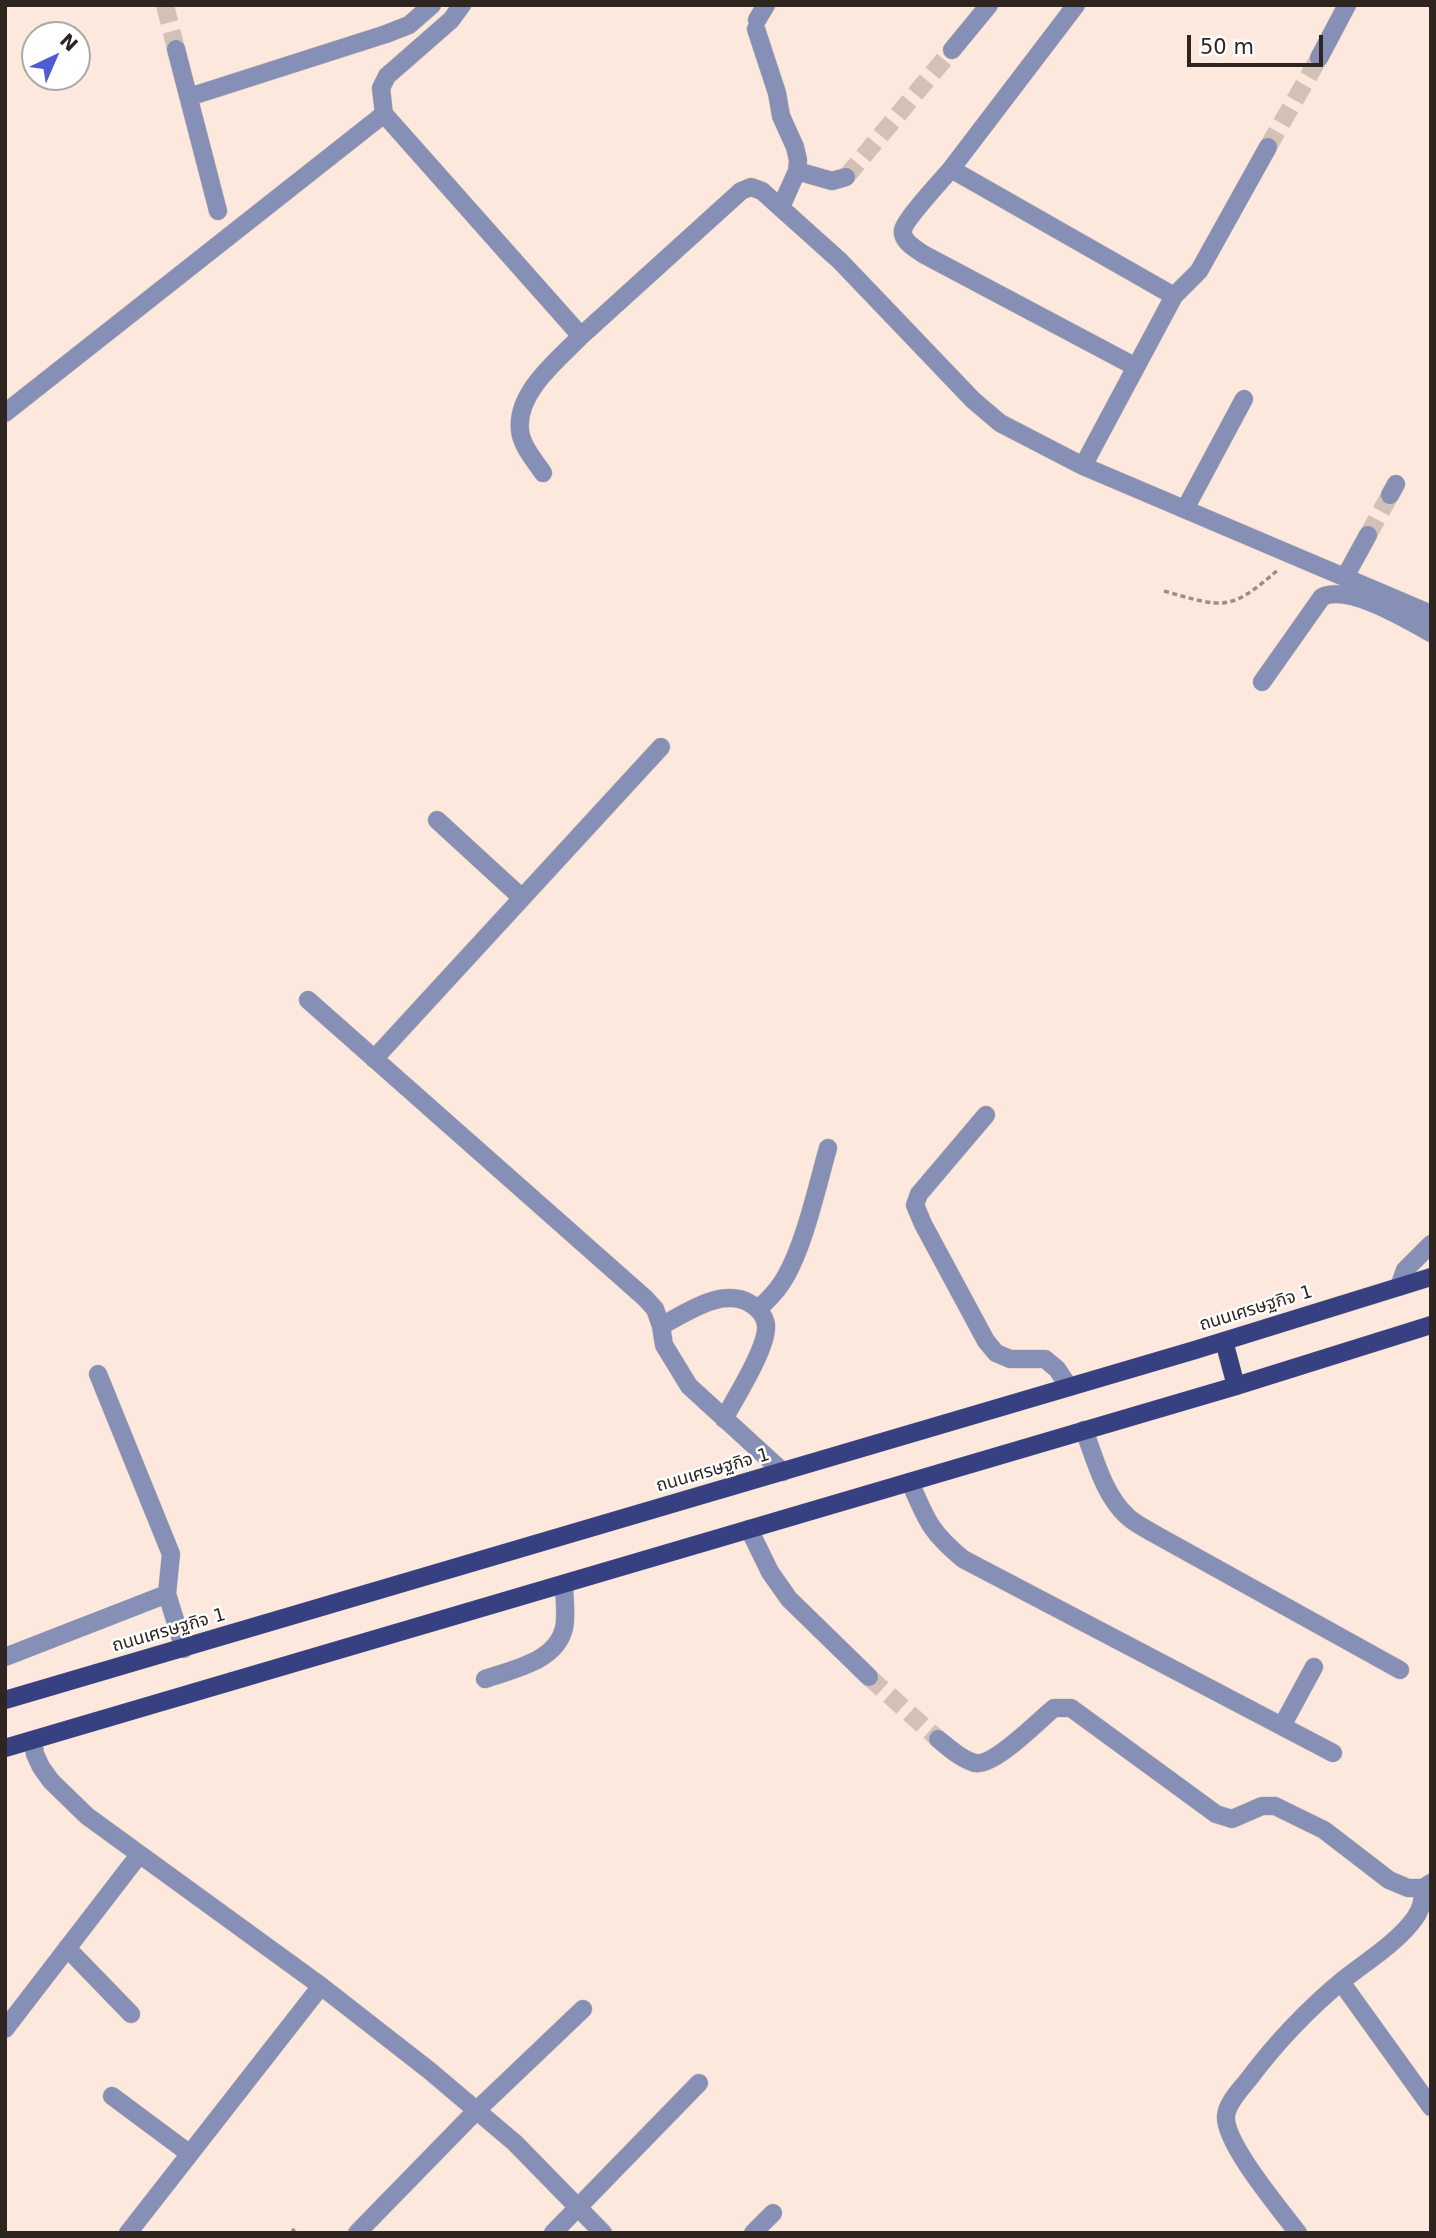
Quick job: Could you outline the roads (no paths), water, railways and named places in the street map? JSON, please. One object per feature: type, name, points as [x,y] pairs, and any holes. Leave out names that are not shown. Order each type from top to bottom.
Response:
[{"type":"main road","name":"ถนนเศรษฐกิจ 1","points":[[5,1700],[783,1472],[1431,1277]]},
{"type":"main road","points":[[5,1748],[1236,1386],[1431,1325]]},
{"type":"main road","points":[[1224,1341],[1236,1386]]},
{"type":"street","points":[[189,97],[386,34],[409,25],[432,5]]},
{"type":"street","points":[[461,5],[451,20],[387,76],[381,88],[384,114],[581,336]]},
{"type":"street","points":[[952,50],[989,5]]},
{"type":"street","points":[[1076,5],[903,230],[905,239],[923,254],[1135,366]]},
{"type":"street","points":[[1319,58],[1347,5]]},
{"type":"street","points":[[759,18],[781,116],[798,160],[797,171],[781,207]]},
{"type":"street","points":[[176,48],[218,211]]},
{"type":"street","points":[[5,413],[384,114]]},
{"type":"street","points":[[1083,466],[1174,296],[1199,271],[1268,147]]},
{"type":"street","points":[[951,169],[1174,296]]},
{"type":"street","points":[[797,171],[832,181],[846,177]]},
{"type":"street","points":[[544,473],[526,448],[520,430],[528,396],[581,336],[741,191],[751,187],[762,191],[840,261],[982,407],[1009,428],[1083,466],[1431,614]]},
{"type":"street","points":[[1185,509],[1244,399]]},
{"type":"street","points":[[1345,577],[1368,535]]},
{"type":"street","points":[[1262,682],[1322,597],[1330,593],[1341,593],[1384,609],[1431,633]]},
{"type":"street","points":[[374,1059],[661,747]]},
{"type":"street","points":[[437,820],[522,898]]},
{"type":"street","points":[[307,1000],[645,1298],[655,1309],[662,1326],[664,1345],[689,1385],[783,1472]]},
{"type":"street","points":[[986,1115],[919,1194],[915,1205],[986,1341],[996,1353],[1010,1359],[1045,1359],[1069,1387]]},
{"type":"street","points":[[759,1308],[780,1287],[787,1275],[828,1148]]},
{"type":"street","points":[[1399,1287],[1405,1270],[1431,1244]]},
{"type":"street","points":[[662,1326],[702,1304],[730,1298],[743,1298],[759,1308],[766,1324],[764,1340],[724,1419]]},
{"type":"street","points":[[98,1374],[171,1554],[167,1594],[184,1648]]},
{"type":"street","points":[[1084,1430],[1102,1478],[1127,1516],[1151,1532],[1400,1670]]},
{"type":"street","points":[[910,1482],[930,1528],[963,1559],[1333,1753]]},
{"type":"street","points":[[749,1529],[770,1572],[789,1599],[869,1677]]},
{"type":"street","points":[[485,1679],[541,1658],[556,1645],[564,1628],[564,1584]]},
{"type":"street","points":[[5,1657],[167,1594]]},
{"type":"street","points":[[1282,1726],[1314,1667]]},
{"type":"street","points":[[938,1739],[964,1759],[978,1764],[992,1760],[1054,1708],[1071,1708],[1216,1814],[1232,1819],[1262,1806],[1275,1806],[1324,1830],[1353,1855],[1389,1880],[1408,1888],[1427,1886],[1420,1909],[1405,1931],[1341,1982],[1305,2015],[1255,2070],[1231,2102],[1226,2117],[1232,2140],[1298,2233]]},
{"type":"street","points":[[33,1740],[38,1760],[51,1781],[87,1816],[321,1986],[430,2071],[515,2143],[603,2233]]},
{"type":"street","points":[[5,2029],[139,1855]]},
{"type":"street","points":[[67,1948],[131,2014]]},
{"type":"street","points":[[1341,1982],[1431,2107]]},
{"type":"street","points":[[128,2233],[321,1986]]},
{"type":"street","points":[[356,2233],[477,2110],[583,2008]]},
{"type":"street","points":[[553,2233],[699,2083]]},
{"type":"street","points":[[112,2096],[190,2154]]},
{"type":"street","points":[[752,2233],[773,2213]]},
{"type":"tunnel","points":[[165,5],[176,49]]},
{"type":"tunnel","points":[[846,177],[952,50]]},
{"type":"tunnel","points":[[1268,147],[1319,58]]},
{"type":"tunnel","points":[[1368,535],[1390,495]]},
{"type":"tunnel","points":[[869,1677],[938,1739]]}]
